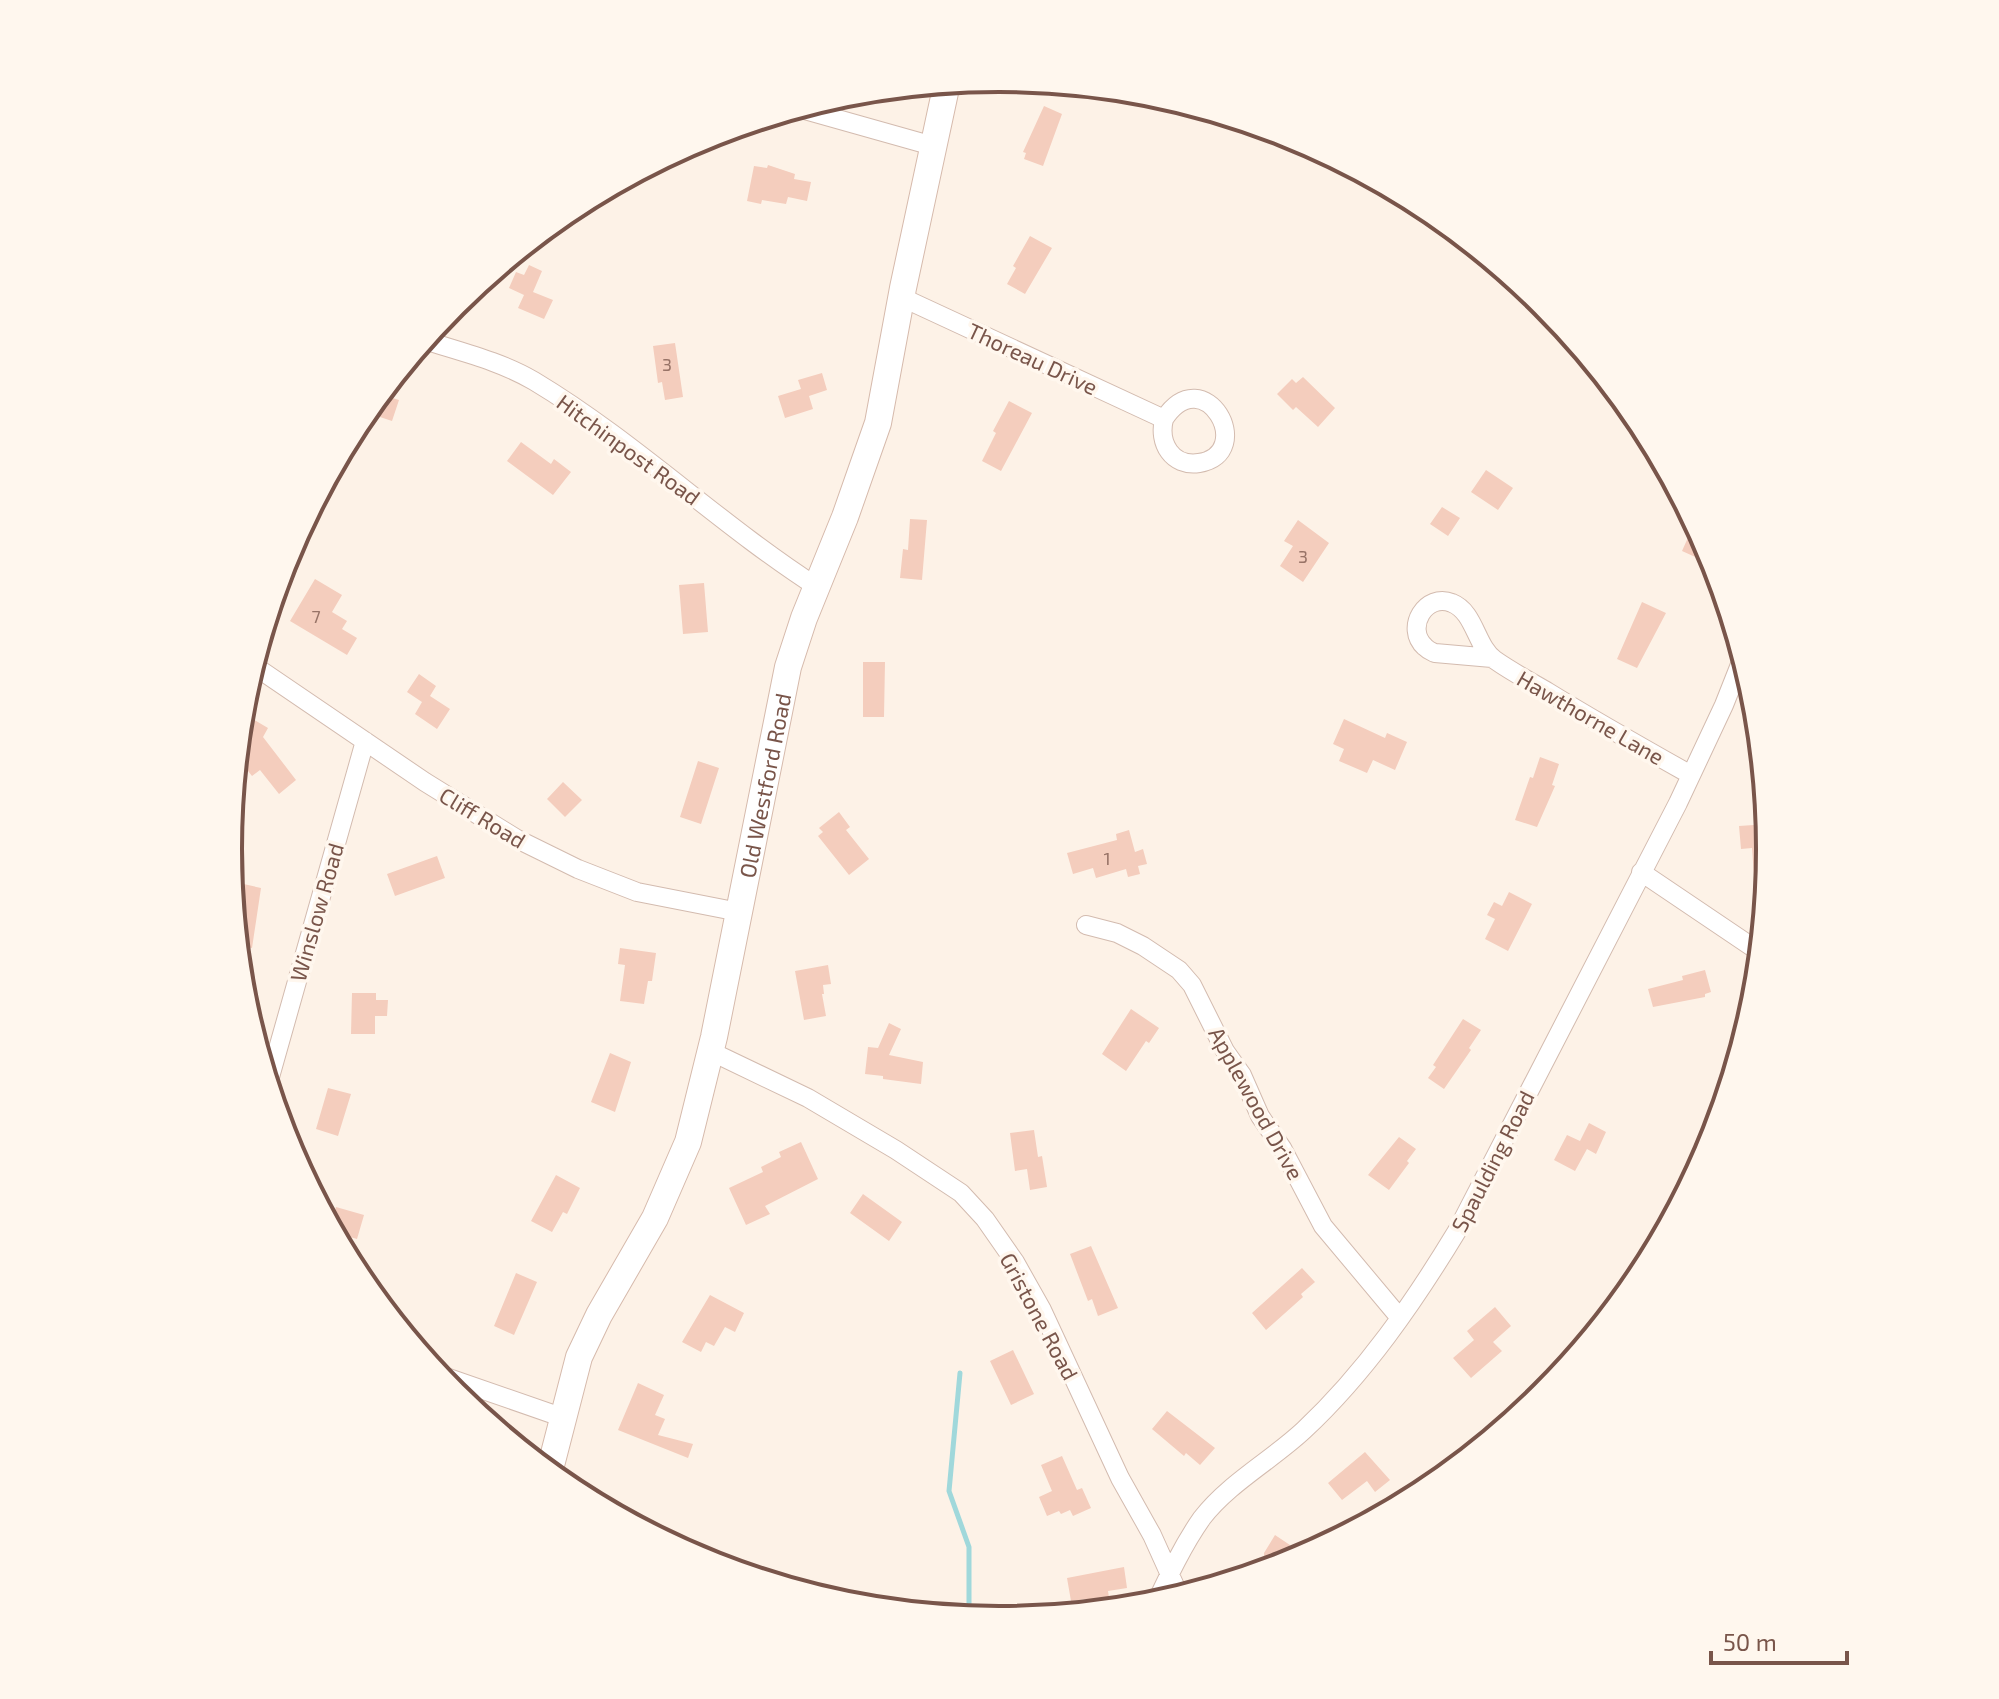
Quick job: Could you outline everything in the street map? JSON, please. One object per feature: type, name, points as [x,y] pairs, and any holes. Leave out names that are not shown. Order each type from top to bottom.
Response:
[{"type":"main road","name":"Old Westford Road","points":[[552,1460],[579,1357],[599,1315],[655,1218],[688,1142],[710,1051],[788,667],[878,423],[901,297],[944,94]]},
{"type":"street","points":[[820,114],[933,146]]},
{"type":"street","name":"Thoreau Drive","points":[[901,297],[1164,419]]},
{"type":"street","name":"Hitchinpost Road","points":[[436,344],[495,362],[532,380],[583,414],[781,564],[817,587]]},
{"type":"street","name":"Hawthorne Lane","points":[[1492,658],[1596,722],[1691,775]]},
{"type":"street","name":"Cliff Road","points":[[264,672],[517,839],[578,869],[637,892],[739,912]]},
{"type":"street","name":"Spaulding Road","points":[[1163,1588],[1183,1547],[1204,1516],[1234,1487],[1304,1430],[1369,1359],[1457,1231],[1691,775],[1736,675]]},
{"type":"street","name":"Winslow Road","points":[[274,1065],[365,741]]},
{"type":"street","points":[[1641,872],[1751,946]]},
{"type":"street","name":"Applewood Drive","points":[[1086,925],[1117,933],[1143,946],[1179,970],[1192,985],[1225,1051],[1242,1075],[1260,1116],[1282,1148],[1323,1226],[1400,1318]]},
{"type":"street","name":"Gristone Road","points":[[710,1051],[808,1098],[896,1150],[961,1193],[985,1219],[1015,1262],[1042,1310],[1174,1586]]},
{"type":"street","points":[[462,1383],[564,1418]]},
{"type":"building","points":[[1044,106],[1062,114],[1043,166],[1024,159],[1026,153],[1023,152]]},
{"type":"building","points":[[768,165],[795,174],[794,179],[811,182],[807,201],[788,197],[786,204],[747,201],[754,166],[767,168]]},
{"type":"building","points":[[1030,236],[1052,248],[1025,294],[1007,284]]},
{"type":"building","points":[[529,265],[542,271],[533,292],[553,300],[544,319],[518,308],[524,295],[509,288],[516,272],[524,275]]},
{"type":"building","points":[[675,343],[683,397],[665,400],[662,382],[658,383],[653,346]]},
{"type":"building","points":[[822,373],[827,390],[809,396],[813,409],[785,418],[778,396],[801,389],[798,380]]},
{"type":"building","points":[[1303,377],[1335,408],[1318,427],[1296,407],[1293,410],[1277,394],[1292,379],[1296,383]]},
{"type":"building","points":[[392,398],[399,400],[392,421],[379,417]]},
{"type":"building","points":[[1009,401],[1032,413],[1001,471],[982,461]]},
{"type":"building","points":[[521,442],[551,464],[554,459],[571,472],[553,495],[507,461]]},
{"type":"building","points":[[1486,470],[1513,488],[1498,510],[1471,492]]},
{"type":"building","points":[[1442,507],[1460,518],[1448,536],[1430,524]]},
{"type":"building","points":[[910,519],[927,520],[922,580],[900,578],[903,549],[908,550]]},
{"type":"building","points":[[1298,520],[1329,543],[1303,582],[1280,566],[1293,546],[1284,541]]},
{"type":"building","points":[[1689,536],[1698,558],[1682,551]]},
{"type":"building","points":[[315,579],[342,595],[332,612],[347,621],[342,629],[357,638],[347,655],[290,621]]},
{"type":"building","points":[[704,583],[708,632],[683,634],[679,585]]},
{"type":"building","points":[[1642,602],[1666,613],[1637,668],[1617,659]]},
{"type":"building","points":[[863,662],[885,662],[884,717],[863,717]]},
{"type":"building","points":[[419,674],[436,686],[430,696],[450,709],[437,729],[415,714],[422,702],[407,692]]},
{"type":"building","points":[[1344,719],[1385,738],[1387,733],[1407,742],[1395,770],[1373,760],[1367,773],[1339,761],[1344,749],[1333,744]]},
{"type":"building","points":[[254,720],[268,728],[263,737],[296,780],[279,794],[260,770],[252,776],[247,769]]},
{"type":"building","points":[[1540,757],[1559,764],[1552,785],[1555,786],[1537,827],[1515,820]]},
{"type":"building","points":[[698,761],[719,768],[701,824],[680,817]]},
{"type":"building","points":[[563,782],[582,800],[565,817],[547,799]]},
{"type":"building","points":[[839,812],[850,827],[846,830],[869,859],[849,875],[818,836],[823,832],[819,828]]},
{"type":"building","points":[[1756,825],[1756,876],[1752,848],[1741,849],[1739,826]]},
{"type":"building","points":[[1129,830],[1135,852],[1143,849],[1147,864],[1138,866],[1140,874],[1128,877],[1126,869],[1096,878],[1093,868],[1073,874],[1067,853],[1117,840],[1116,834]]},
{"type":"building","points":[[437,856],[445,878],[395,896],[387,874]]},
{"type":"building","points":[[243,884],[261,888],[252,948],[248,947]]},
{"type":"building","points":[[1509,892],[1532,904],[1508,951],[1485,939],[1495,919],[1487,915],[1494,902],[1502,906]]},
{"type":"building","points":[[620,948],[656,953],[652,981],[648,981],[644,1004],[620,1001],[625,965],[618,964]]},
{"type":"building","points":[[828,965],[831,984],[823,985],[822,994],[826,1016],[804,1020],[795,971]]},
{"type":"building","points":[[1705,970],[1711,992],[1705,997],[1653,1007],[1648,989],[1683,980],[1682,976]]},
{"type":"building","points":[[352,993],[376,993],[376,1000],[388,1000],[387,1016],[375,1016],[375,1034],[351,1034]]},
{"type":"building","points":[[1131,1009],[1159,1028],[1126,1071],[1102,1054]]},
{"type":"building","points":[[1463,1019],[1481,1030],[1444,1089],[1428,1078]]},
{"type":"building","points":[[889,1023],[901,1029],[889,1055],[923,1062],[921,1084],[865,1074],[868,1047],[878,1048]]},
{"type":"building","points":[[610,1053],[631,1062],[615,1112],[591,1102]]},
{"type":"building","points":[[328,1088],[351,1094],[338,1136],[316,1129]]},
{"type":"building","points":[[1589,1123],[1606,1132],[1596,1154],[1587,1149],[1575,1171],[1554,1160],[1567,1135],[1580,1141]]},
{"type":"building","points":[[1034,1130],[1047,1187],[1030,1190],[1027,1169],[1015,1171],[1010,1133]]},
{"type":"building","points":[[1399,1137],[1416,1149],[1389,1190],[1368,1175]]},
{"type":"building","points":[[801,1142],[818,1179],[765,1206],[770,1214],[746,1225],[729,1188],[763,1172],[761,1167],[781,1157],[779,1152]]},
{"type":"building","points":[[556,1175],[580,1188],[567,1214],[563,1212],[552,1232],[531,1221]]},
{"type":"building","points":[[863,1194],[902,1222],[889,1241],[850,1213]]},
{"type":"building","points":[[336,1207],[364,1215],[357,1239],[348,1237],[334,1212]]},
{"type":"building","points":[[1091,1246],[1118,1308],[1098,1316],[1092,1299],[1088,1301],[1070,1254]]},
{"type":"building","points":[[1302,1268],[1315,1282],[1266,1330],[1252,1313]]},
{"type":"building","points":[[516,1273],[537,1282],[514,1335],[494,1326]]},
{"type":"building","points":[[710,1295],[744,1313],[735,1332],[725,1327],[714,1346],[706,1342],[701,1352],[682,1342]]},
{"type":"building","points":[[1495,1307],[1511,1326],[1493,1342],[1502,1351],[1471,1378],[1453,1358],[1474,1340],[1467,1331]]},
{"type":"building","points":[[1013,1350],[1034,1394],[1011,1405],[990,1361]]},
{"type":"building","points":[[638,1383],[664,1395],[655,1415],[665,1419],[658,1435],[693,1444],[688,1458],[618,1430]]},
{"type":"building","points":[[1167,1411],[1215,1448],[1200,1465],[1152,1429]]},
{"type":"building","points":[[1365,1452],[1390,1480],[1375,1492],[1367,1481],[1342,1500],[1328,1483]]},
{"type":"building","points":[[1062,1456],[1077,1490],[1082,1488],[1091,1508],[1073,1516],[1070,1510],[1047,1516],[1039,1497],[1052,1491],[1041,1465]]},
{"type":"building","points":[[1275,1535],[1290,1545],[1287,1550],[1264,1559],[1264,1553]]},
{"type":"building","points":[[1124,1567],[1127,1588],[1108,1591],[1109,1599],[1071,1601],[1067,1578]]},
{"type":"waterway","points":[[960,1373],[949,1491],[969,1547],[969,1606]]}]
